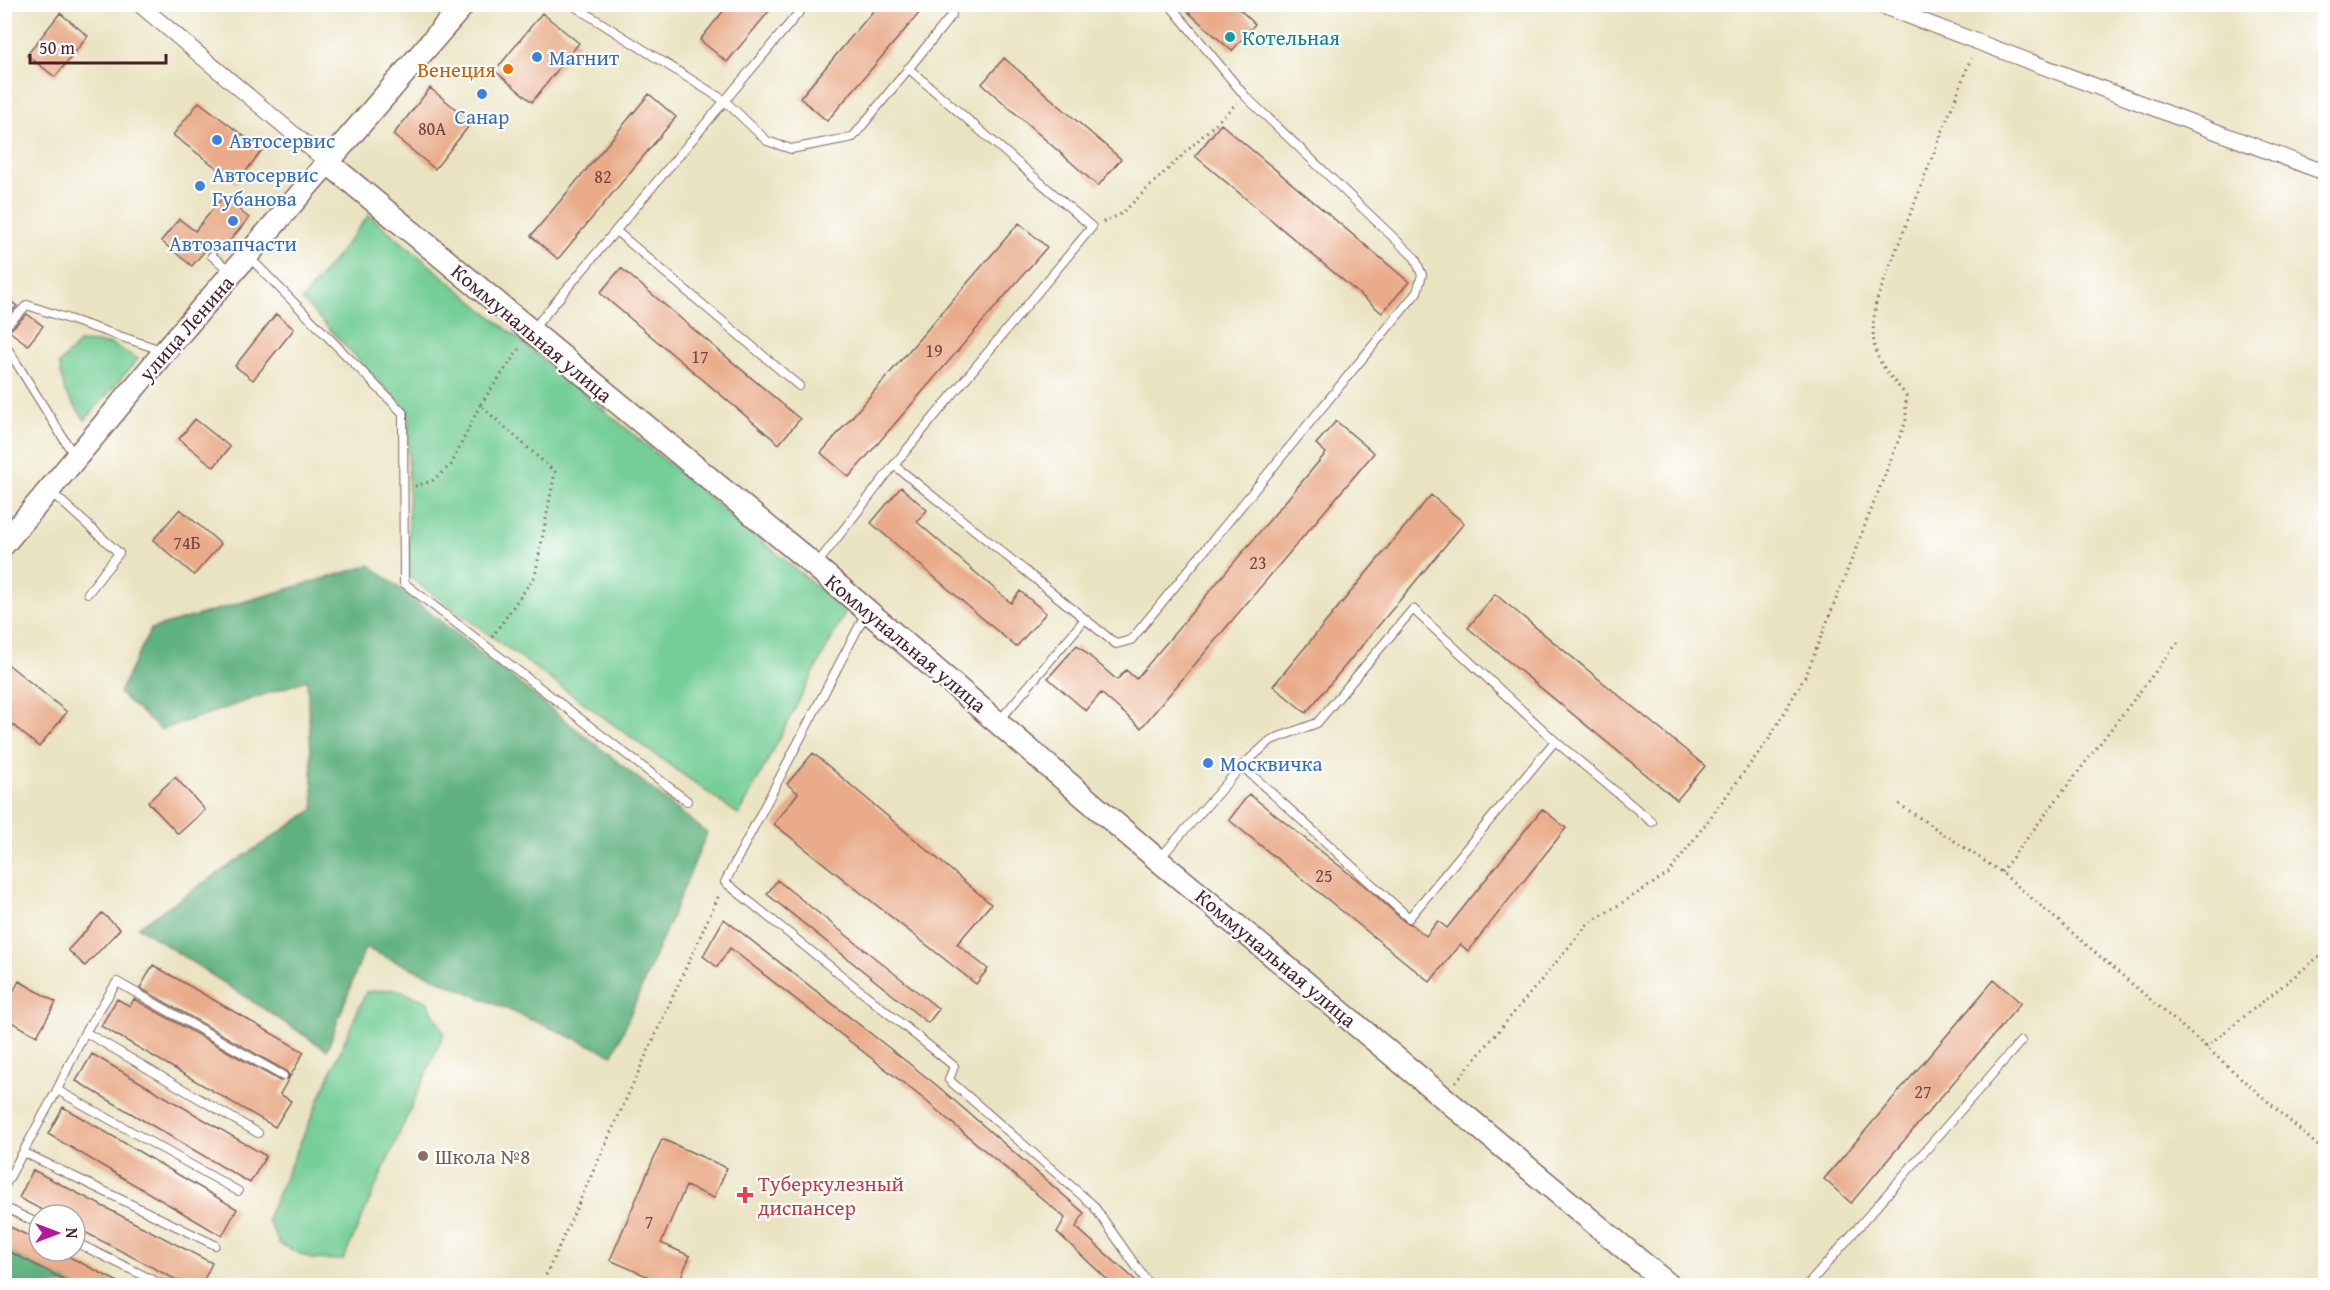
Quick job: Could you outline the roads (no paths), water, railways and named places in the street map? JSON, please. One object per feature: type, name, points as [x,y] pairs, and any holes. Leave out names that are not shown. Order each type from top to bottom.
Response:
[{"type":"street","name":"Коммунальная улица","points":[[139,4],[868,610],[1158,860],[1670,1286]]},
{"type":"street","name":"улица Ленина","points":[[4,544],[165,351],[234,274],[327,162],[464,4]]},
{"type":"street","points":[[1877,4],[2325,173]]},
{"type":"lane","points":[[571,4],[725,101],[767,141],[791,149],[853,137],[952,15]]},
{"type":"lane","points":[[531,332],[806,4]]},
{"type":"lane","points":[[894,465],[1116,644],[1131,640],[1417,292],[1422,275],[1415,258],[1245,96],[1169,4]]},
{"type":"lane","points":[[815,566],[894,465],[1092,227],[908,68]]},
{"type":"lane","points":[[616,231],[799,386]]},
{"type":"lane","points":[[212,256],[234,274]]},
{"type":"lane","points":[[249,256],[403,413],[404,583],[687,801]]},
{"type":"lane","points":[[4,328],[27,304],[165,351]]},
{"type":"lane","points":[[4,343],[77,459]]},
{"type":"lane","points":[[50,491],[119,553],[88,593]]},
{"type":"lane","points":[[1158,860],[1242,766],[1271,740],[1317,723],[1413,609],[1555,741],[1652,822]]},
{"type":"lane","points":[[868,610],[725,882],[954,1065],[949,1080],[1093,1205],[1150,1286]]},
{"type":"lane","points":[[998,722],[1085,619]]},
{"type":"lane","points":[[1242,766],[1408,918],[1555,741]]},
{"type":"lane","points":[[4,1187],[57,1090],[85,1032],[117,982],[283,1076]]},
{"type":"lane","points":[[85,1032],[258,1133]]},
{"type":"lane","points":[[1808,1286],[2021,1041]]},
{"type":"lane","points":[[57,1090],[238,1191]]},
{"type":"lane","points":[[23,1152],[215,1245]]},
{"type":"lane","points":[[4,1207],[27,1218]]},
{"type":"lane","points":[[87,1248],[165,1286]]},
{"type":"place","name":"Котельная","points":[[1230,37]]},
{"type":"place","name":"Магнит","points":[[537,57]]},
{"type":"place","name":"Венеция","points":[[508,69]]},
{"type":"place","name":"Санар","points":[[482,94]]},
{"type":"place","name":"Автосервис","points":[[217,140]]},
{"type":"place","name":"Автосервис Губанова","points":[[200,186]]},
{"type":"place","name":"Автозапчасти","points":[[233,221]]},
{"type":"place","name":"Москвичка","points":[[1208,763]]},
{"type":"place","name":"Школа №8","points":[[423,1156]]},
{"type":"place","name":"Туберкулезный диспансер","points":[[745,1195]]}]
